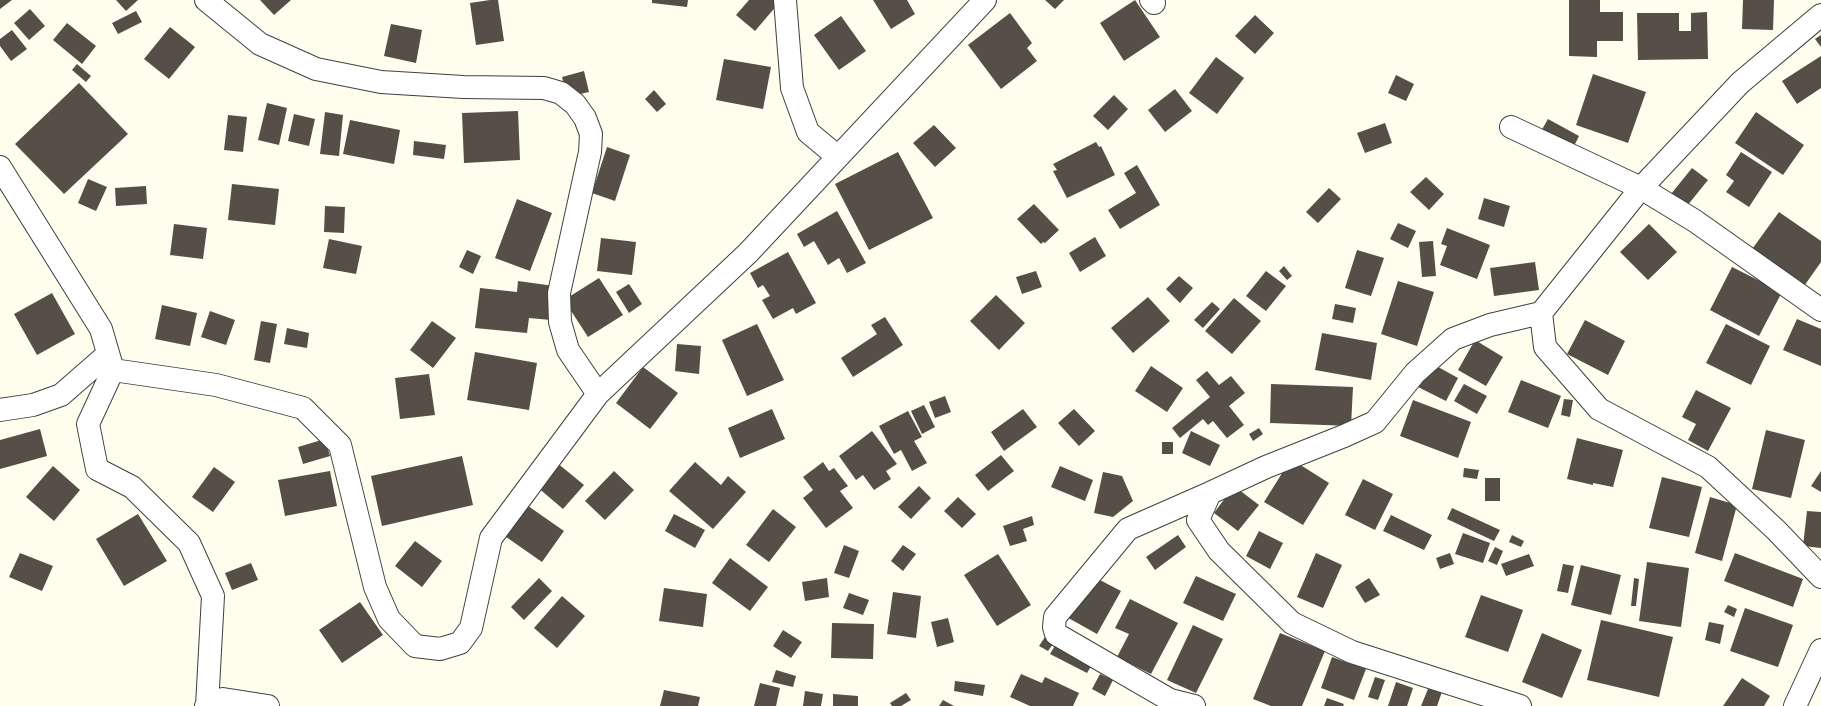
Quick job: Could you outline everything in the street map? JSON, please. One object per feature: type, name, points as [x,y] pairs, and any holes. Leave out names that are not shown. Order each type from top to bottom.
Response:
[{"type":"street","points":[[206,0],[260,44],[316,69],[381,82],[463,87],[544,88],[561,93],[575,104],[585,118],[591,134],[590,152],[559,293],[560,322],[568,350],[598,394]]},
{"type":"street","points":[[785,0],[792,88],[808,132],[838,157]]},
{"type":"street","points":[[0,410],[33,405],[61,395],[111,362],[216,385],[303,408],[340,445],[375,587],[389,619],[415,646],[440,649],[460,643],[471,628],[491,538],[598,394],[748,253],[985,0]]},
{"type":"street","points":[[1194,706],[1170,700],[1056,634],[1054,627],[1055,617],[1128,529],[1266,467],[1375,422],[1415,373],[1453,339],[1490,325],[1541,313],[1641,188],[1740,83],[1821,15]]},
{"type":"street","points":[[1511,127],[1641,188],[1694,221],[1821,310]]},
{"type":"street","points":[[0,167],[101,328],[111,362],[88,424],[97,469],[132,487],[190,543],[213,596],[206,706],[223,699],[268,706]]},
{"type":"street","points":[[1541,313],[1545,347],[1599,409],[1708,467],[1776,530],[1821,577]]},
{"type":"street","points":[[1210,493],[1198,520],[1219,551],[1292,623],[1352,652],[1520,706]]},
{"type":"street","points":[[1796,706],[1821,650]]},
{"type":"building","points":[[0,0],[12,0],[0,9]]},
{"type":"building","points":[[116,0],[138,0],[126,11]]},
{"type":"building","points":[[260,0],[291,0],[274,15]]},
{"type":"building","points":[[498,0],[504,41],[476,45],[470,3]]},
{"type":"building","points":[[652,0],[688,0],[687,7],[652,3]]},
{"type":"building","points":[[749,0],[773,0],[778,4],[755,31],[736,15]]},
{"type":"building","points":[[873,0],[907,0],[915,14],[891,29]]},
{"type":"building","points":[[1045,0],[1064,0],[1055,9]]},
{"type":"building","points":[[1135,0],[1160,37],[1124,61],[1100,23]]},
{"type":"building","points":[[1569,0],[1600,0],[1600,12],[1623,12],[1623,41],[1597,41],[1597,57],[1569,56]]},
{"type":"building","points":[[1743,0],[1774,0],[1773,30],[1742,29]]},
{"type":"building","points":[[30,9],[45,26],[29,40],[14,23]]},
{"type":"building","points":[[136,11],[142,22],[118,34],[112,23]]},
{"type":"building","points":[[1707,12],[1708,59],[1638,60],[1637,13],[1679,13],[1679,31],[1691,31],[1691,13]]},
{"type":"building","points":[[1010,13],[1032,43],[1027,48],[1037,61],[1001,89],[968,45]]},
{"type":"building","points":[[1255,15],[1274,33],[1255,54],[1235,36]]},
{"type":"building","points":[[841,16],[866,51],[839,70],[814,35]]},
{"type":"building","points":[[67,23],[96,46],[82,64],[53,40]]},
{"type":"building","points":[[391,24],[422,30],[416,63],[384,56]]},
{"type":"building","points":[[170,27],[195,47],[169,79],[144,59]]},
{"type":"building","points":[[12,30],[27,49],[11,61],[0,46],[0,39]]},
{"type":"building","points":[[1821,35],[1821,47],[1815,39]]},
{"type":"building","points":[[1821,56],[1821,88],[1797,104],[1782,81]]},
{"type":"building","points":[[1216,57],[1244,78],[1217,114],[1189,93]]},
{"type":"building","points":[[724,59],[771,67],[763,109],[716,100]]},
{"type":"building","points":[[77,64],[91,76],[86,82],[72,70]]},
{"type":"building","points":[[584,71],[589,92],[567,97],[562,77]]},
{"type":"building","points":[[1593,74],[1646,92],[1628,143],[1576,125]]},
{"type":"building","points":[[1396,75],[1414,84],[1406,101],[1388,93]]},
{"type":"building","points":[[79,83],[128,134],[64,194],[15,144]]},
{"type":"building","points":[[1175,89],[1192,111],[1165,132],[1148,110]]},
{"type":"building","points":[[654,90],[666,104],[657,112],[645,99]]},
{"type":"building","points":[[1114,95],[1128,109],[1108,130],[1093,116]]},
{"type":"building","points":[[267,103],[287,108],[279,145],[258,140]]},
{"type":"building","points":[[518,111],[520,160],[464,163],[462,113]]},
{"type":"building","points":[[325,112],[343,115],[339,156],[320,154]]},
{"type":"building","points":[[1756,112],[1804,145],[1783,175],[1735,143]]},
{"type":"building","points":[[294,114],[315,119],[309,146],[288,141]]},
{"type":"building","points":[[228,115],[247,117],[243,152],[224,150]]},
{"type":"building","points":[[1548,119],[1579,136],[1572,150],[1540,133]]},
{"type":"building","points":[[350,120],[400,130],[394,164],[343,154]]},
{"type":"building","points":[[1385,123],[1392,143],[1365,153],[1357,133]]},
{"type":"building","points":[[934,125],[956,148],[935,167],[913,143]]},
{"type":"building","points":[[414,141],[446,145],[444,159],[413,155]]},
{"type":"building","points":[[1096,142],[1099,147],[1101,146],[1115,175],[1067,198],[1053,171],[1057,170],[1053,164]]},
{"type":"building","points":[[607,147],[630,155],[615,201],[592,193]]},
{"type":"building","points":[[898,152],[933,218],[869,250],[835,184]]},
{"type":"building","points":[[1741,152],[1772,172],[1749,207],[1726,192],[1734,181],[1726,175]]},
{"type":"building","points":[[1137,165],[1160,205],[1120,229],[1108,210],[1136,193],[1124,173]]},
{"type":"building","points":[[1692,168],[1708,180],[1687,206],[1671,194]]},
{"type":"building","points":[[1426,177],[1444,194],[1429,210],[1410,192]]},
{"type":"building","points":[[88,179],[107,187],[96,211],[78,203]]},
{"type":"building","points":[[232,184],[279,189],[275,225],[228,220]]},
{"type":"building","points":[[146,186],[147,204],[116,206],[115,188]]},
{"type":"building","points":[[1329,188],[1341,199],[1318,223],[1306,212]]},
{"type":"building","points":[[1484,198],[1510,206],[1504,227],[1478,219]]},
{"type":"building","points":[[517,199],[552,213],[530,271],[495,258]]},
{"type":"building","points":[[1034,204],[1059,230],[1045,243],[1043,242],[1041,244],[1017,219]]},
{"type":"building","points":[[325,206],[345,207],[344,233],[324,232]]},
{"type":"building","points":[[837,211],[866,263],[847,273],[839,258],[828,265],[814,241],[804,247],[797,234]]},
{"type":"building","points":[[1779,212],[1821,241],[1821,262],[1802,289],[1750,252]]},
{"type":"building","points":[[1398,223],[1416,231],[1408,248],[1390,239]]},
{"type":"building","points":[[174,224],[207,228],[203,259],[170,255]]},
{"type":"building","points":[[1649,224],[1677,252],[1648,280],[1620,252]]},
{"type":"building","points":[[1447,228],[1490,245],[1477,279],[1440,265],[1447,246],[1441,244]]},
{"type":"building","points":[[1095,237],[1106,256],[1080,272],[1069,253]]},
{"type":"building","points":[[601,238],[636,242],[632,275],[597,271]]},
{"type":"building","points":[[329,239],[362,246],[356,274],[323,268]]},
{"type":"building","points":[[1433,241],[1436,276],[1422,277],[1419,242]]},
{"type":"building","points":[[467,250],[481,256],[473,274],[459,267]]},
{"type":"building","points":[[1357,250],[1384,258],[1371,296],[1345,288]]},
{"type":"building","points":[[788,252],[816,303],[796,314],[793,308],[773,319],[762,300],[770,296],[763,285],[758,288],[750,273]]},
{"type":"building","points":[[1535,262],[1539,290],[1494,296],[1490,268]]},
{"type":"building","points":[[1284,266],[1292,276],[1287,280],[1279,271]]},
{"type":"building","points":[[1732,267],[1782,292],[1759,336],[1710,310]]},
{"type":"building","points":[[1036,271],[1042,287],[1022,294],[1016,277]]},
{"type":"building","points":[[1266,271],[1286,286],[1266,311],[1246,296]]},
{"type":"building","points":[[1179,276],[1193,288],[1180,303],[1166,289]]},
{"type":"building","points":[[599,278],[623,315],[588,337],[564,300]]},
{"type":"building","points":[[518,281],[554,286],[551,320],[529,318],[527,333],[475,328],[480,288],[517,292]]},
{"type":"building","points":[[1398,281],[1434,292],[1417,346],[1381,334]]},
{"type":"building","points":[[629,284],[642,304],[629,313],[616,292]]},
{"type":"building","points":[[52,293],[75,334],[37,355],[14,314]]},
{"type":"building","points":[[996,295],[1025,323],[999,350],[970,321]]},
{"type":"building","points":[[1148,297],[1170,321],[1133,353],[1111,328]]},
{"type":"building","points":[[1234,298],[1261,321],[1232,354],[1205,331]]},
{"type":"building","points":[[1212,302],[1220,309],[1203,328],[1194,320]]},
{"type":"building","points":[[1335,304],[1356,308],[1353,323],[1332,319]]},
{"type":"building","points":[[162,305],[197,313],[190,346],[155,339]]},
{"type":"building","points":[[210,311],[235,320],[226,345],[201,337]]},
{"type":"building","points":[[885,317],[903,345],[853,377],[841,358],[877,334],[871,325]]},
{"type":"building","points":[[1797,319],[1821,329],[1821,366],[1783,350]]},
{"type":"building","points":[[1585,320],[1625,341],[1608,375],[1567,354]]},
{"type":"building","points":[[261,321],[277,324],[270,363],[254,360]]},
{"type":"building","points":[[432,321],[456,338],[433,368],[410,350]]},
{"type":"building","points":[[757,324],[784,380],[747,396],[722,340]]},
{"type":"building","points":[[1726,324],[1770,346],[1751,385],[1706,363]]},
{"type":"building","points":[[287,328],[309,333],[307,348],[284,344]]},
{"type":"building","points":[[1322,333],[1377,343],[1371,380],[1315,370]]},
{"type":"building","points":[[1475,340],[1503,357],[1486,386],[1458,370]]},
{"type":"building","points":[[677,344],[701,346],[699,374],[675,371]]},
{"type":"building","points":[[475,352],[537,363],[529,410],[467,400]]},
{"type":"building","points":[[1431,363],[1458,378],[1446,401],[1418,387]]},
{"type":"building","points":[[1151,366],[1183,388],[1167,412],[1135,391]]},
{"type":"building","points":[[643,367],[678,393],[650,429],[616,403]]},
{"type":"building","points":[[1207,371],[1219,385],[1231,376],[1245,393],[1229,406],[1244,425],[1227,438],[1213,421],[1208,425],[1203,419],[1180,438],[1172,428],[1210,397],[1196,380]]},
{"type":"building","points":[[429,374],[435,415],[400,419],[395,378]]},
{"type":"building","points":[[1521,380],[1561,396],[1548,428],[1508,412]]},
{"type":"building","points":[[1271,384],[1353,387],[1351,426],[1270,423]]},
{"type":"building","points":[[1464,384],[1487,396],[1477,414],[1454,401]]},
{"type":"building","points":[[1696,390],[1731,408],[1708,451],[1688,440],[1696,424],[1682,417]]},
{"type":"building","points":[[945,396],[951,412],[935,418],[929,402]]},
{"type":"building","points":[[1564,399],[1573,400],[1570,417],[1561,415]]},
{"type":"building","points":[[1413,400],[1471,422],[1458,458],[1400,436]]},
{"type":"building","points":[[924,405],[935,427],[922,434],[911,411]]},
{"type":"building","points":[[772,409],[785,439],[740,458],[728,428]]},
{"type":"building","points":[[1023,409],[1037,427],[1004,451],[991,432]]},
{"type":"building","points":[[1074,409],[1095,431],[1079,446],[1058,423]]},
{"type":"building","points":[[908,411],[922,437],[914,441],[927,463],[912,471],[901,450],[894,454],[879,426]]},
{"type":"building","points":[[1259,428],[1263,434],[1253,441],[1249,434]]},
{"type":"building","points":[[40,429],[47,456],[0,469],[0,440]]},
{"type":"building","points":[[1766,430],[1805,440],[1791,498],[1752,489]]},
{"type":"building","points":[[872,431],[897,464],[886,471],[891,479],[874,490],[863,475],[856,480],[839,456]]},
{"type":"building","points":[[1191,431],[1220,445],[1210,466],[1182,453]]},
{"type":"building","points":[[1577,438],[1623,450],[1613,487],[1593,483],[1593,485],[1567,479]]},
{"type":"building","points":[[325,439],[330,456],[303,464],[298,447]]},
{"type":"building","points":[[1162,442],[1173,442],[1173,454],[1162,454]]},
{"type":"building","points":[[1001,455],[1014,471],[988,491],[975,475]]},
{"type":"building","points":[[462,456],[473,505],[382,526],[371,476]]},
{"type":"building","points":[[1291,459],[1329,483],[1303,525],[1264,502]]},
{"type":"building","points":[[556,462],[584,485],[563,509],[536,486]]},
{"type":"building","points":[[695,462],[721,485],[728,476],[746,492],[713,529],[669,491]]},
{"type":"building","points":[[823,462],[829,471],[834,468],[848,486],[840,491],[853,508],[826,528],[803,498],[813,490],[803,477]]},
{"type":"building","points":[[53,466],[80,490],[54,521],[26,497]]},
{"type":"building","points":[[1060,466],[1093,480],[1085,501],[1051,487]]},
{"type":"building","points":[[214,467],[235,482],[213,512],[192,497]]},
{"type":"building","points":[[1464,468],[1479,470],[1477,479],[1463,477]]},
{"type":"building","points":[[330,471],[337,506],[285,516],[278,480]]},
{"type":"building","points":[[614,471],[634,490],[605,520],[585,501]]},
{"type":"building","points":[[1821,471],[1821,492],[1811,486]]},
{"type":"building","points":[[1103,472],[1122,476],[1133,501],[1113,517],[1094,513]]},
{"type":"building","points":[[1662,477],[1702,487],[1689,537],[1649,528]]},
{"type":"building","points":[[1485,478],[1500,478],[1500,501],[1485,501]]},
{"type":"building","points":[[1363,479],[1393,494],[1375,530],[1345,515]]},
{"type":"building","points":[[919,486],[931,498],[911,519],[898,507]]},
{"type":"building","points":[[1234,486],[1259,505],[1238,531],[1214,513]]},
{"type":"building","points":[[958,497],[976,514],[962,528],[944,511]]},
{"type":"building","points":[[1710,497],[1737,505],[1722,561],[1695,553]]},
{"type":"building","points":[[521,501],[564,531],[542,562],[499,532]]},
{"type":"building","points":[[1452,508],[1500,530],[1494,541],[1447,519]]},
{"type":"building","points":[[773,509],[796,527],[769,562],[746,545]]},
{"type":"building","points":[[1807,511],[1821,512],[1821,548],[1803,546]]},
{"type":"building","points":[[138,514],[167,561],[124,586],[96,539]]},
{"type":"building","points":[[674,514],[705,530],[695,548],[665,531]]},
{"type":"building","points":[[1391,515],[1432,535],[1424,550],[1383,531]]},
{"type":"building","points":[[1032,516],[1034,525],[1023,529],[1027,541],[1010,546],[1003,526]]},
{"type":"building","points":[[1259,531],[1283,543],[1270,569],[1246,556]]},
{"type":"building","points":[[1463,533],[1490,543],[1483,563],[1455,554]]},
{"type":"building","points":[[1178,535],[1186,547],[1155,570],[1146,557]]},
{"type":"building","points":[[1512,535],[1524,541],[1521,547],[1509,542]]},
{"type":"building","points":[[415,541],[442,561],[422,587],[395,566]]},
{"type":"building","points":[[844,545],[859,551],[849,578],[834,573]]},
{"type":"building","points":[[903,545],[916,554],[903,571],[891,561]]},
{"type":"building","points":[[1495,547],[1503,551],[1497,565],[1488,561]]},
{"type":"building","points":[[20,553],[53,566],[42,591],[9,577]]},
{"type":"building","points":[[1316,553],[1342,565],[1323,608],[1297,597]]},
{"type":"building","points":[[1450,553],[1454,564],[1440,569],[1436,558]]},
{"type":"building","points":[[1735,553],[1803,579],[1793,607],[1724,581]]},
{"type":"building","points":[[998,554],[1031,605],[997,626],[964,575]]},
{"type":"building","points":[[1529,554],[1534,566],[1506,576],[1501,564]]},
{"type":"building","points":[[730,558],[768,587],[750,611],[712,583]]},
{"type":"building","points":[[1647,562],[1689,568],[1681,627],[1639,621]]},
{"type":"building","points":[[251,563],[258,580],[232,590],[225,573]]},
{"type":"building","points":[[1563,564],[1574,566],[1568,593],[1557,591]]},
{"type":"building","points":[[1581,565],[1621,575],[1611,615],[1571,605]]},
{"type":"building","points":[[1196,576],[1236,594],[1223,621],[1183,603]]},
{"type":"building","points":[[539,578],[552,591],[524,620],[511,607]]},
{"type":"building","points":[[827,578],[829,597],[805,601],[802,582]]},
{"type":"building","points":[[1096,578],[1121,591],[1097,634],[1063,615]]},
{"type":"building","points":[[1369,578],[1380,595],[1365,603],[1355,587]]},
{"type":"building","points":[[1634,578],[1639,579],[1636,606],[1631,606]]},
{"type":"building","points":[[664,588],[707,594],[703,627],[659,621]]},
{"type":"building","points":[[893,592],[921,596],[916,638],[887,634]]},
{"type":"building","points":[[849,593],[869,600],[863,615],[843,608]]},
{"type":"building","points":[[1481,595],[1523,610],[1508,652],[1465,637]]},
{"type":"building","points":[[562,596],[585,616],[557,648],[534,628]]},
{"type":"building","points":[[1130,599],[1178,623],[1151,674],[1117,657],[1129,634],[1115,628]]},
{"type":"building","points":[[360,602],[383,635],[342,663],[319,630]]},
{"type":"building","points":[[1728,605],[1737,609],[1734,617],[1724,612]]},
{"type":"building","points":[[1745,608],[1793,625],[1778,667],[1730,651]]},
{"type":"building","points":[[948,618],[954,642],[937,647],[931,622]]},
{"type":"building","points":[[1601,620],[1673,637],[1659,697],[1587,680]]},
{"type":"building","points":[[1709,622],[1724,625],[1720,644],[1705,640]]},
{"type":"building","points":[[832,623],[874,624],[873,659],[831,658]]},
{"type":"building","points":[[1193,625],[1223,639],[1196,693],[1167,680]]},
{"type":"building","points":[[783,630],[802,642],[791,658],[773,646]]},
{"type":"building","points":[[1280,633],[1325,651],[1302,706],[1271,706],[1253,699]]},
{"type":"building","points":[[1542,633],[1582,650],[1562,698],[1522,682]]},
{"type":"building","points":[[1045,637],[1053,644],[1048,651],[1039,646]]},
{"type":"building","points":[[1056,644],[1093,663],[1087,673],[1050,654]]},
{"type":"building","points":[[1332,657],[1366,669],[1354,700],[1321,688]]},
{"type":"building","points":[[776,670],[796,676],[793,687],[772,682]]},
{"type":"building","points":[[1021,674],[1042,683],[1045,677],[1079,693],[1073,706],[1030,706],[1010,697]]},
{"type":"building","points":[[1100,674],[1113,680],[1105,696],[1092,689]]},
{"type":"building","points":[[1375,677],[1385,680],[1378,700],[1368,697]]},
{"type":"building","points":[[1742,678],[1770,696],[1764,706],[1723,706]]},
{"type":"building","points":[[955,681],[985,685],[983,696],[954,691]]},
{"type":"building","points":[[1396,682],[1413,688],[1407,706],[1388,706]]},
{"type":"building","points":[[760,683],[780,688],[776,706],[754,706]]},
{"type":"building","points":[[1430,684],[1443,689],[1437,706],[1421,706]]},
{"type":"building","points":[[664,690],[700,697],[698,706],[660,706]]},
{"type":"building","points":[[805,691],[823,694],[821,706],[803,706]]},
{"type":"building","points":[[906,693],[911,700],[901,706],[892,706],[890,703]]},
{"type":"building","points":[[833,694],[858,696],[858,706],[833,706]]},
{"type":"building","points":[[1327,698],[1344,704],[1343,706],[1324,706]]},
{"type":"building","points":[[943,700],[954,706],[939,706]]}]
